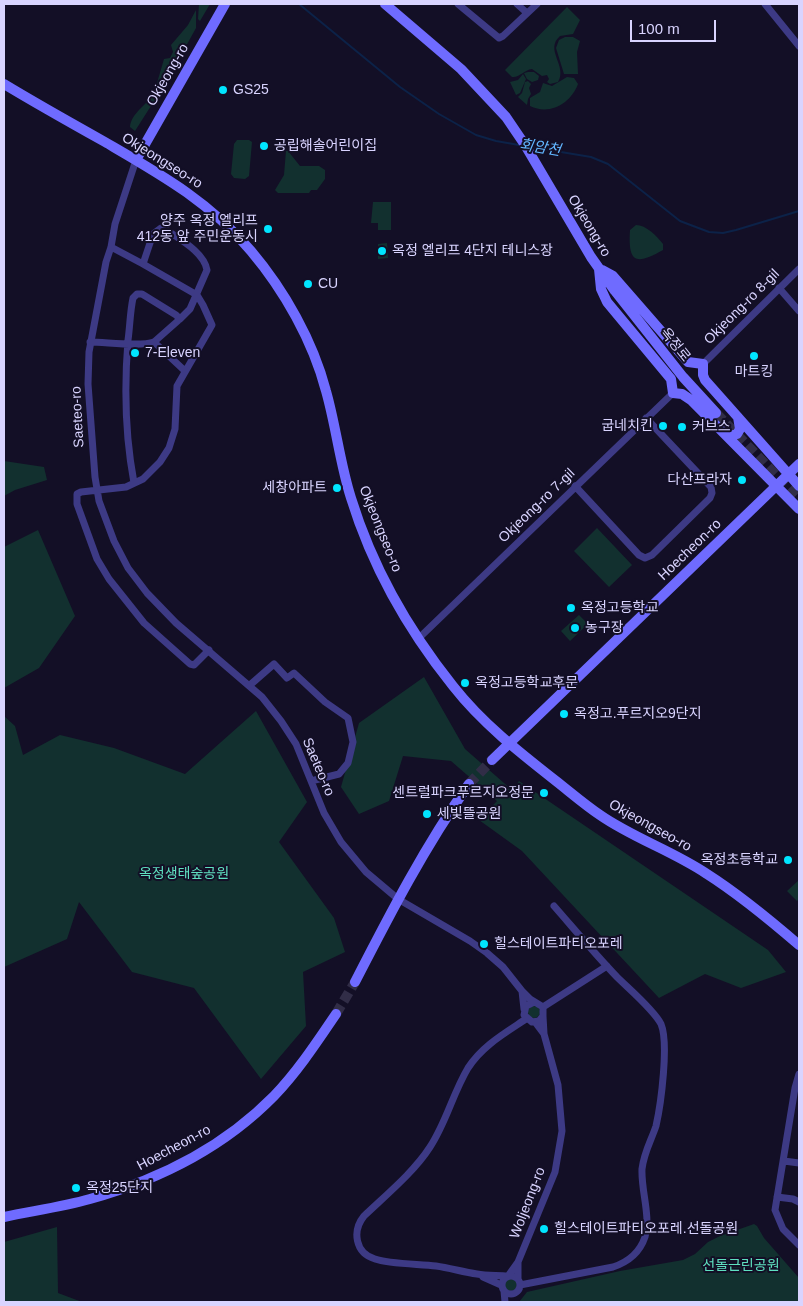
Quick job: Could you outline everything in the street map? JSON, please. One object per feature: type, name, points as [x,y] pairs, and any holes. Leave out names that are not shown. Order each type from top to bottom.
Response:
[{"type":"main road","name":"Okjeong-ro","points":[[136,160],[225,4]]},
{"type":"main road","name":"Okjeong-ro","points":[[385,4],[461,69],[506,117],[599,268],[655,342],[716,413]]},
{"type":"main road","name":"Okjeongseo-ro","points":[[4,84],[181,186],[232,231],[251,250],[270,275],[294,314],[319,368],[326,390],[350,495],[372,554],[402,612],[418,638],[457,691],[508,744],[601,816],[705,872],[749,902],[799,945]]},
{"type":"main road","points":[[599,268],[613,276],[788,476],[799,486]]},
{"type":"main road","points":[[599,268],[601,290],[607,302],[671,379],[799,509]]},
{"type":"main road","points":[[688,362],[703,364],[705,380]]},
{"type":"main road","points":[[671,379],[674,392],[682,394],[691,400]]},
{"type":"main road","points":[[723,432],[730,436],[737,434],[740,429],[738,417]]},
{"type":"main road","name":"Hoecheon-ro","points":[[492,760],[799,464]]},
{"type":"main road","points":[[355,982],[398,899],[440,828],[469,784]]},
{"type":"main road","name":"Hoecheon-ro","points":[[4,1217],[88,1200],[159,1174],[197,1156],[237,1128],[274,1096],[308,1056],[336,1014]]},
{"type":"street","points":[[458,4],[498,38],[503,36],[537,4]]},
{"type":"street","points":[[517,4],[527,13]]},
{"type":"street","points":[[765,4],[799,46]]},
{"type":"street","name":"Saeteo-ro","points":[[136,160],[115,224],[90,342],[88,384],[90,429],[99,501],[114,540],[128,568],[147,593],[176,623],[262,697],[296,744],[324,813],[342,842],[366,872],[398,899]]},
{"type":"street","points":[[90,342],[149,344],[154,342],[190,309],[207,270],[206,264],[193,250],[161,228],[153,234],[143,264]]},
{"type":"street","points":[[111,247],[197,295],[212,325],[177,386],[175,429],[169,448],[152,472],[143,479],[126,487],[78,494],[77,504],[97,559],[109,579],[144,623],[190,664],[194,665],[209,650]]},
{"type":"street","name":"Okjeong-ro 8-gil","points":[[703,364],[799,269]]},
{"type":"street","points":[[779,288],[799,310]]},
{"type":"street","points":[[134,483],[128,450],[125,387],[133,298],[137,294],[142,294],[180,319]]},
{"type":"street","points":[[154,342],[185,371]]},
{"type":"street","name":"Okjeong-ro 7-gil","points":[[418,638],[674,392]]},
{"type":"street","points":[[575,486],[639,555],[645,558],[652,555],[710,498],[712,490],[646,418]]},
{"type":"street","points":[[250,685],[274,664],[287,678],[294,673],[325,702],[348,718],[353,742],[348,763],[339,774],[310,781]]},
{"type":"street","points":[[398,899],[470,940],[503,967],[522,991],[534,1002],[543,1006]]},
{"type":"street","points":[[519,1282],[613,1267],[623,1264],[636,1252],[644,1238],[646,1228],[642,1170],[646,1150],[658,1116],[665,1041],[658,1019],[607,966],[554,906]]},
{"type":"street","points":[[543,1006],[607,966]]},
{"type":"street","points":[[522,991],[526,1018]]},
{"type":"street","points":[[524,1009],[528,1003],[534,1002]]},
{"type":"street","points":[[543,1006],[544,1034]]},
{"type":"street","points":[[535,1022],[543,1016]]},
{"type":"street","points":[[519,1282],[514,1276],[478,1274],[437,1266],[374,1260],[359,1247],[356,1229],[359,1222],[421,1159],[431,1146],[462,1079],[477,1057],[492,1042],[526,1018]]},
{"type":"street","points":[[526,1018],[535,1022],[544,1034]]},
{"type":"street","name":"Woljeong-ro","points":[[518,1262],[555,1172],[562,1131],[558,1085],[544,1034]]},
{"type":"street","points":[[799,1074],[775,1210],[783,1229],[799,1245]]},
{"type":"street","points":[[784,1161],[799,1163]]},
{"type":"street","points":[[777,1197],[793,1199],[799,1202]]},
{"type":"street","points":[[511,1302],[519,1282],[518,1262]]},
{"type":"street","points":[[505,1302],[503,1279],[508,1276],[518,1262]]},
{"type":"street","points":[[478,1274],[503,1288],[509,1294],[515,1293]]},
{"type":"green space","points":[[199,4],[210,4],[200,21],[198,19]]},
{"type":"green space","points":[[567,7],[580,20],[573,34],[560,36],[556,41],[554,47],[560,70],[558,82],[550,84],[547,82],[549,79],[547,75],[542,76],[532,69],[512,77],[505,70]]},
{"type":"green space","points":[[196,10],[196,28],[163,88],[161,88],[157,86],[157,83],[164,59],[170,58],[173,52],[171,45],[188,25]]},
{"type":"green space","points":[[565,37],[573,37],[580,41],[577,52],[578,74],[564,74],[556,48],[559,40]]},
{"type":"green space","points":[[534,72],[539,76],[538,80],[532,82],[527,79],[524,73]]},
{"type":"green space","points":[[523,74],[526,79],[520,93],[516,95],[510,82],[518,80]]},
{"type":"green space","points":[[567,77],[574,78],[578,84],[575,91],[565,102],[559,106],[545,109],[530,106],[530,98],[540,92],[543,83],[552,86]]},
{"type":"green space","points":[[528,81],[531,84],[529,88],[531,94],[527,105],[518,97],[522,93],[525,82]]},
{"type":"green space","points":[[155,92],[160,94],[135,131],[130,127],[133,117]]},
{"type":"green space","points":[[237,140],[249,140],[252,142],[249,176],[245,179],[234,178],[231,174],[234,144]]},
{"type":"green space","points":[[286,151],[300,166],[319,166],[325,170],[325,179],[317,190],[311,190],[309,193],[278,193],[275,190],[284,175]]},
{"type":"green space","points":[[373,202],[391,202],[391,230],[378,230],[378,223],[371,223]]},
{"type":"green space","points":[[636,225],[644,227],[654,234],[663,244],[663,250],[646,258],[635,258],[630,249],[630,230]]},
{"type":"green space","name":"옥정 엘리프 4단지 테니스장","points":[[387,243],[388,258],[378,259],[378,244]]},
{"type":"green space","points":[[4,461],[44,467],[47,480],[15,490],[4,496]]},
{"type":"green space","points":[[597,528],[632,565],[609,587],[574,551]]},
{"type":"green space","points":[[38,530],[75,616],[39,668],[4,688],[4,547]]},
{"type":"green space","name":"농구장","points":[[579,615],[588,624],[570,641],[561,631]]},
{"type":"green space","points":[[424,677],[465,749],[512,790],[519,781],[768,950],[786,972],[741,988],[705,974],[659,998],[522,851],[479,820],[497,801],[451,761],[403,756],[389,801],[359,814],[341,787],[359,723]]},
{"type":"green space","name":"옥정생태숲공원","points":[[256,711],[307,802],[279,842],[334,918],[345,952],[303,972],[306,1026],[261,1079],[194,988],[132,972],[79,902],[67,939],[4,967],[4,716],[15,726],[23,755],[60,735],[114,748],[185,774]]},
{"type":"green space","points":[[799,880],[799,898],[797,901],[787,891]]},
{"type":"green space","points":[[532,1006],[536,1006],[540,1012],[536,1018],[532,1018],[528,1014],[528,1010]]},
{"type":"green space","name":"선돌근린공원","points":[[754,1224],[799,1278],[799,1302],[519,1302],[527,1292],[620,1271],[683,1260],[695,1254],[708,1242]]},
{"type":"green space","points":[[57,1227],[58,1293],[82,1302],[4,1302],[4,1242]]},
{"type":"green space","points":[[509,1279],[513,1279],[517,1285],[513,1291],[509,1291],[505,1287],[505,1283]]},
{"type":"waterway","name":"회암천","points":[[299,4],[400,87],[439,114],[476,135],[519,145]]},
{"type":"waterway","name":"회암천","points":[[531,147],[591,157],[608,164],[680,221],[709,232],[723,233],[736,230],[799,211]]},
{"type":"tunnel","points":[[716,413],[799,499]]},
{"type":"tunnel","points":[[469,784],[492,760]]},
{"type":"tunnel","points":[[336,1014],[355,982]]},
{"type":"place","name":"GS25","points":[[223,90]]},
{"type":"place","name":"공립해솔어린이집","points":[[264,146]]},
{"type":"place","name":"양주 옥정 엘리프 412동 앞 주민운동시","points":[[268,229]]},
{"type":"place","name":"옥정 엘리프 4단지 테니스장","points":[[382,251]]},
{"type":"place","name":"CU","points":[[308,284]]},
{"type":"place","name":"7-Eleven","points":[[135,353]]},
{"type":"place","name":"마트킹","points":[[754,356]]},
{"type":"place","name":"굽네치킨","points":[[663,426]]},
{"type":"place","name":"커브스","points":[[682,427]]},
{"type":"place","name":"다산프라자","points":[[742,480]]},
{"type":"place","name":"세창아파트","points":[[337,488]]},
{"type":"place","name":"옥정고등학교","points":[[571,608]]},
{"type":"place","name":"농구장","points":[[575,628]]},
{"type":"place","name":"옥정고등학교후문","points":[[465,683]]},
{"type":"place","name":"옥정고.푸르지오9단지","points":[[564,714]]},
{"type":"place","name":"센트럴파크푸르지오정문","points":[[544,793]]},
{"type":"place","name":"세빛뜰공원","points":[[427,814]]},
{"type":"place","name":"옥정초등학교","points":[[788,860]]},
{"type":"place","name":"힐스테이트파티오포레","points":[[484,944]]},
{"type":"place","name":"옥정25단지","points":[[76,1188]]},
{"type":"place","name":"힐스테이트파티오포레.선돌공원","points":[[544,1229]]}]
